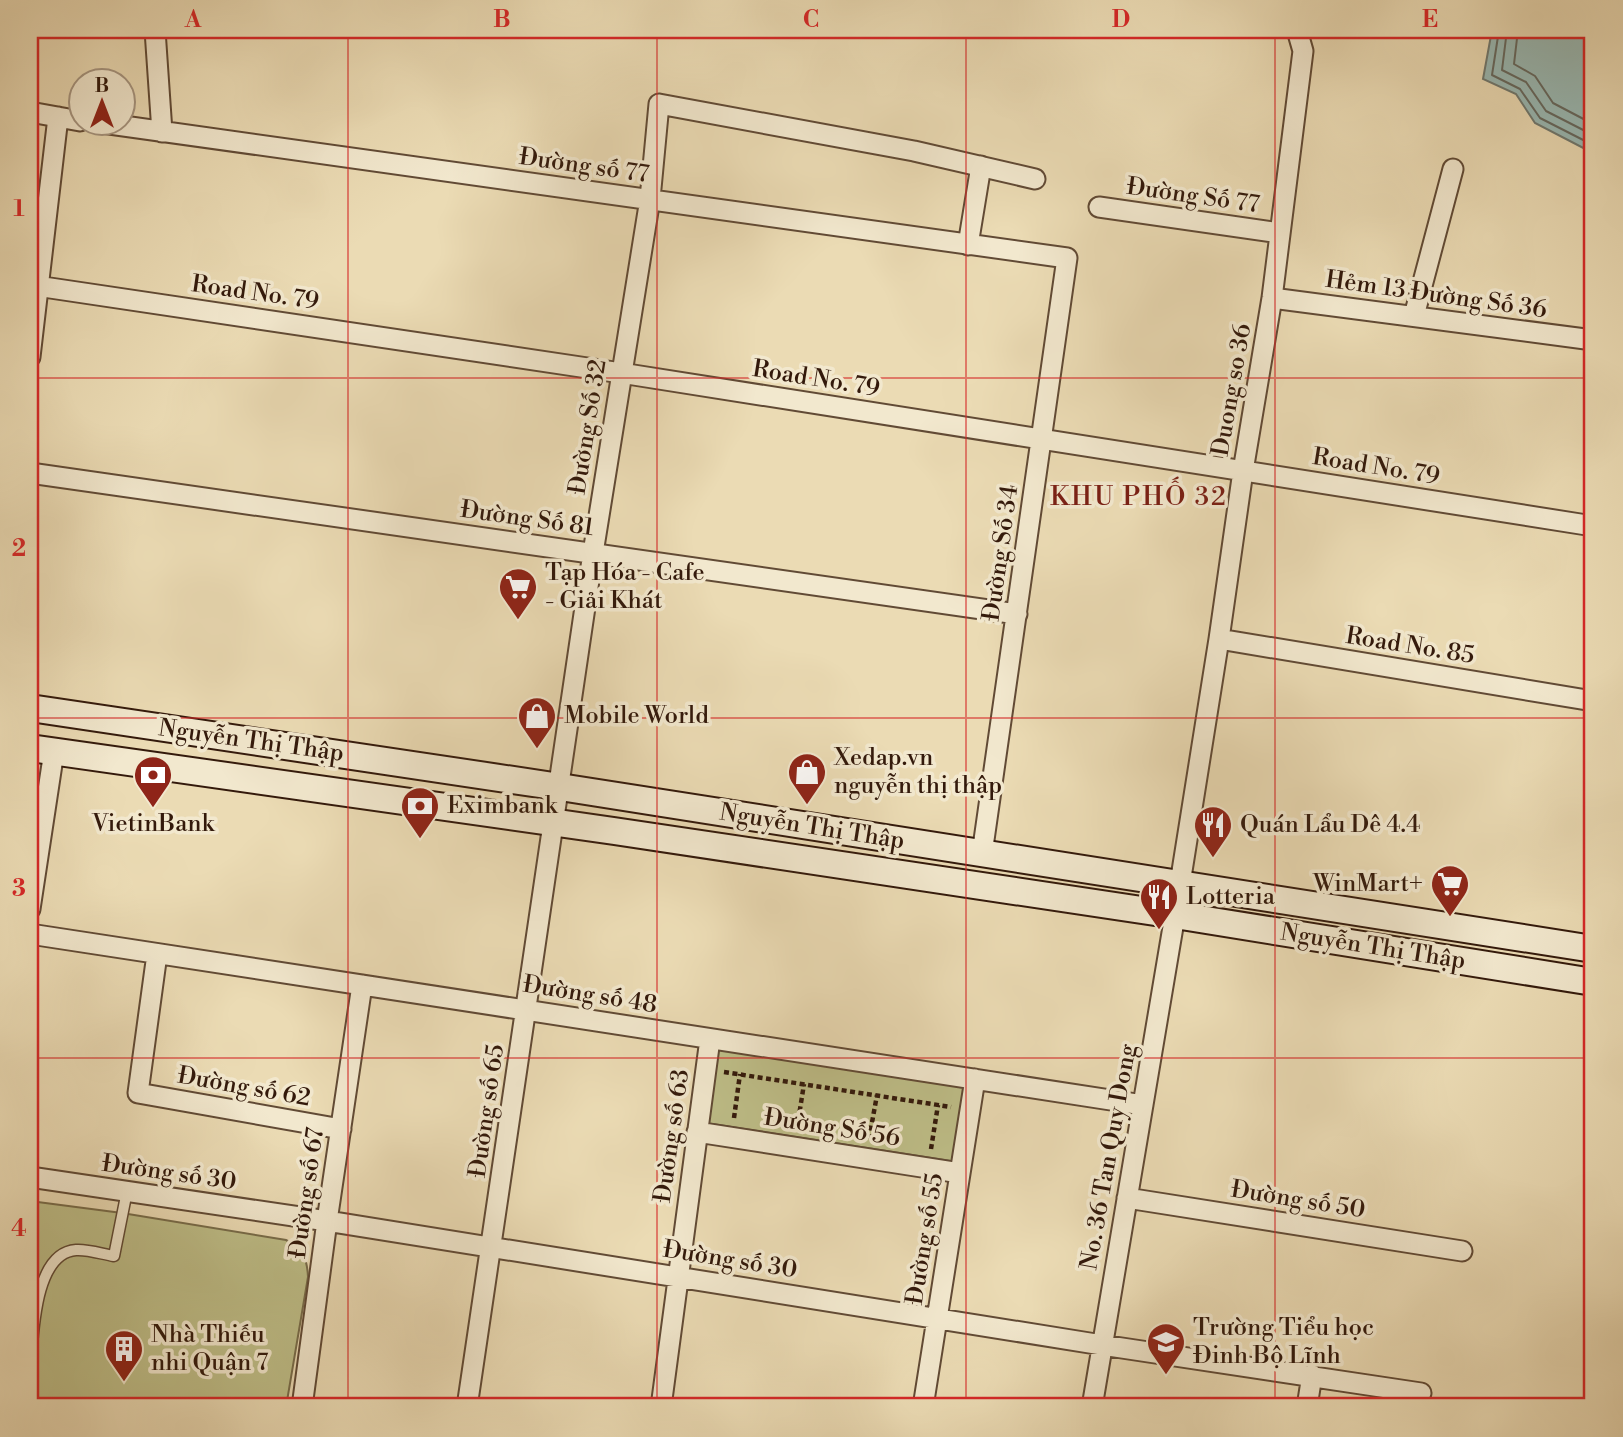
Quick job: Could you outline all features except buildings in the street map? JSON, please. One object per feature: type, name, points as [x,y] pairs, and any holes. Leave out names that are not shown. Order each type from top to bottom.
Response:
[{"type":"main road","name":"Nguyễn Thị Thập","points":[[30,708],[561,787],[1593,949]]},
{"type":"main road","name":"Nguyễn Thị Thập","points":[[42,749],[555,822],[1175,915],[1593,982]]},
{"type":"street","points":[[155,30],[162,132]]},
{"type":"street","name":"Duong so 36","points":[[1180,883],[1272,298],[1303,51],[1297,30]]},
{"type":"street","name":"Đường Số 32","points":[[555,822],[593,553],[650,199],[659,104],[981,166]]},
{"type":"street","points":[[30,113],[66,118]]},
{"type":"street","points":[[30,357],[34,285],[58,117]]},
{"type":"street","name":"Đường số 77","points":[[136,128],[1067,258]]},
{"type":"street","points":[[968,244],[981,166],[1035,179]]},
{"type":"street","points":[[1413,316],[1453,169]]},
{"type":"street","name":"Đường Số 77","points":[[1099,207],[1280,233]]},
{"type":"street","name":"Đường Số 34","points":[[982,854],[1067,258]]},
{"type":"street","name":"Road No. 79","points":[[34,285],[621,373],[1593,526]]},
{"type":"street","name":"Hẻm 13 Đường Số 36","points":[[1272,298],[1593,341]]},
{"type":"street","name":"Đường Số 81","points":[[30,473],[1017,614]]},
{"type":"street","name":"Road No. 85","points":[[1219,639],[1593,701]]},
{"type":"street","points":[[30,909],[42,749]]},
{"type":"street","name":"Đường số 65","points":[[467,1407],[555,822]]},
{"type":"street","name":"No. 36 Tan Quy Dong","points":[[1092,1407],[1180,883]]},
{"type":"street","name":"Đường số 48","points":[[30,934],[1143,1105]]},
{"type":"street","name":"Đường số 62","points":[[158,954],[138,1093],[341,1129]]},
{"type":"street","name":"Đường số 67","points":[[302,1407],[362,985]]},
{"type":"street","name":"Đường số 63","points":[[661,1407],[710,1039]]},
{"type":"street","name":"Đường số 55","points":[[923,1407],[975,1079]]},
{"type":"street","name":"Đường Số 56","points":[[697,1132],[960,1173]]},
{"type":"street","name":"Đường số 30","points":[[30,1177],[1421,1393]]},
{"type":"street","name":"Đường số 50","points":[[1127,1198],[1462,1251]]},
{"type":"street","points":[[1307,1407],[1312,1375]]},
{"type":"lane","points":[[30,1370],[36,1309],[45,1274],[55,1260],[74,1250],[114,1256],[127,1191]]},
{"type":"path","points":[[706,1069],[970,1110]]},
{"type":"path","points":[[733,1122],[740,1074]]},
{"type":"path","points":[[796,1132],[804,1084]]},
{"type":"path","points":[[868,1144],[877,1095]]},
{"type":"path","points":[[931,1154],[938,1104]]},
{"type":"green space","points":[[717,1046],[968,1087],[958,1162],[706,1123]]},
{"type":"green space","points":[[30,1201],[286,1240],[300,1250],[307,1264],[308,1277],[286,1407],[30,1407]]},
{"type":"water","points":[[1492,30],[1593,30],[1593,153],[1535,123],[1516,94],[1483,79]]},
{"type":"place","name":"Tạp Hóa - Cafe - Giải Khát","points":[[518,621]]},
{"type":"place","name":"Mobile World","points":[[537,750]]},
{"type":"place","name":"Xedap.vn nguyễn thị thập","points":[[807,806]]},
{"type":"place","name":"VietinBank","points":[[153,809]]},
{"type":"place","name":"Eximbank","points":[[420,840]]},
{"type":"place","name":"Quán Lẩu Dê 4.4","points":[[1213,859]]},
{"type":"place","name":"WinMart+","points":[[1450,918]]},
{"type":"place","name":"Lotteria","points":[[1159,931]]},
{"type":"place","name":"Trường Tiểu học Đinh Bộ Lĩnh","points":[[1166,1376]]},
{"type":"place","name":"Nhà Thiếu nhi Quận 7","points":[[124,1383]]},
{"type":"district","name":"KHU PHỐ 32","points":[[1139,497]]}]
